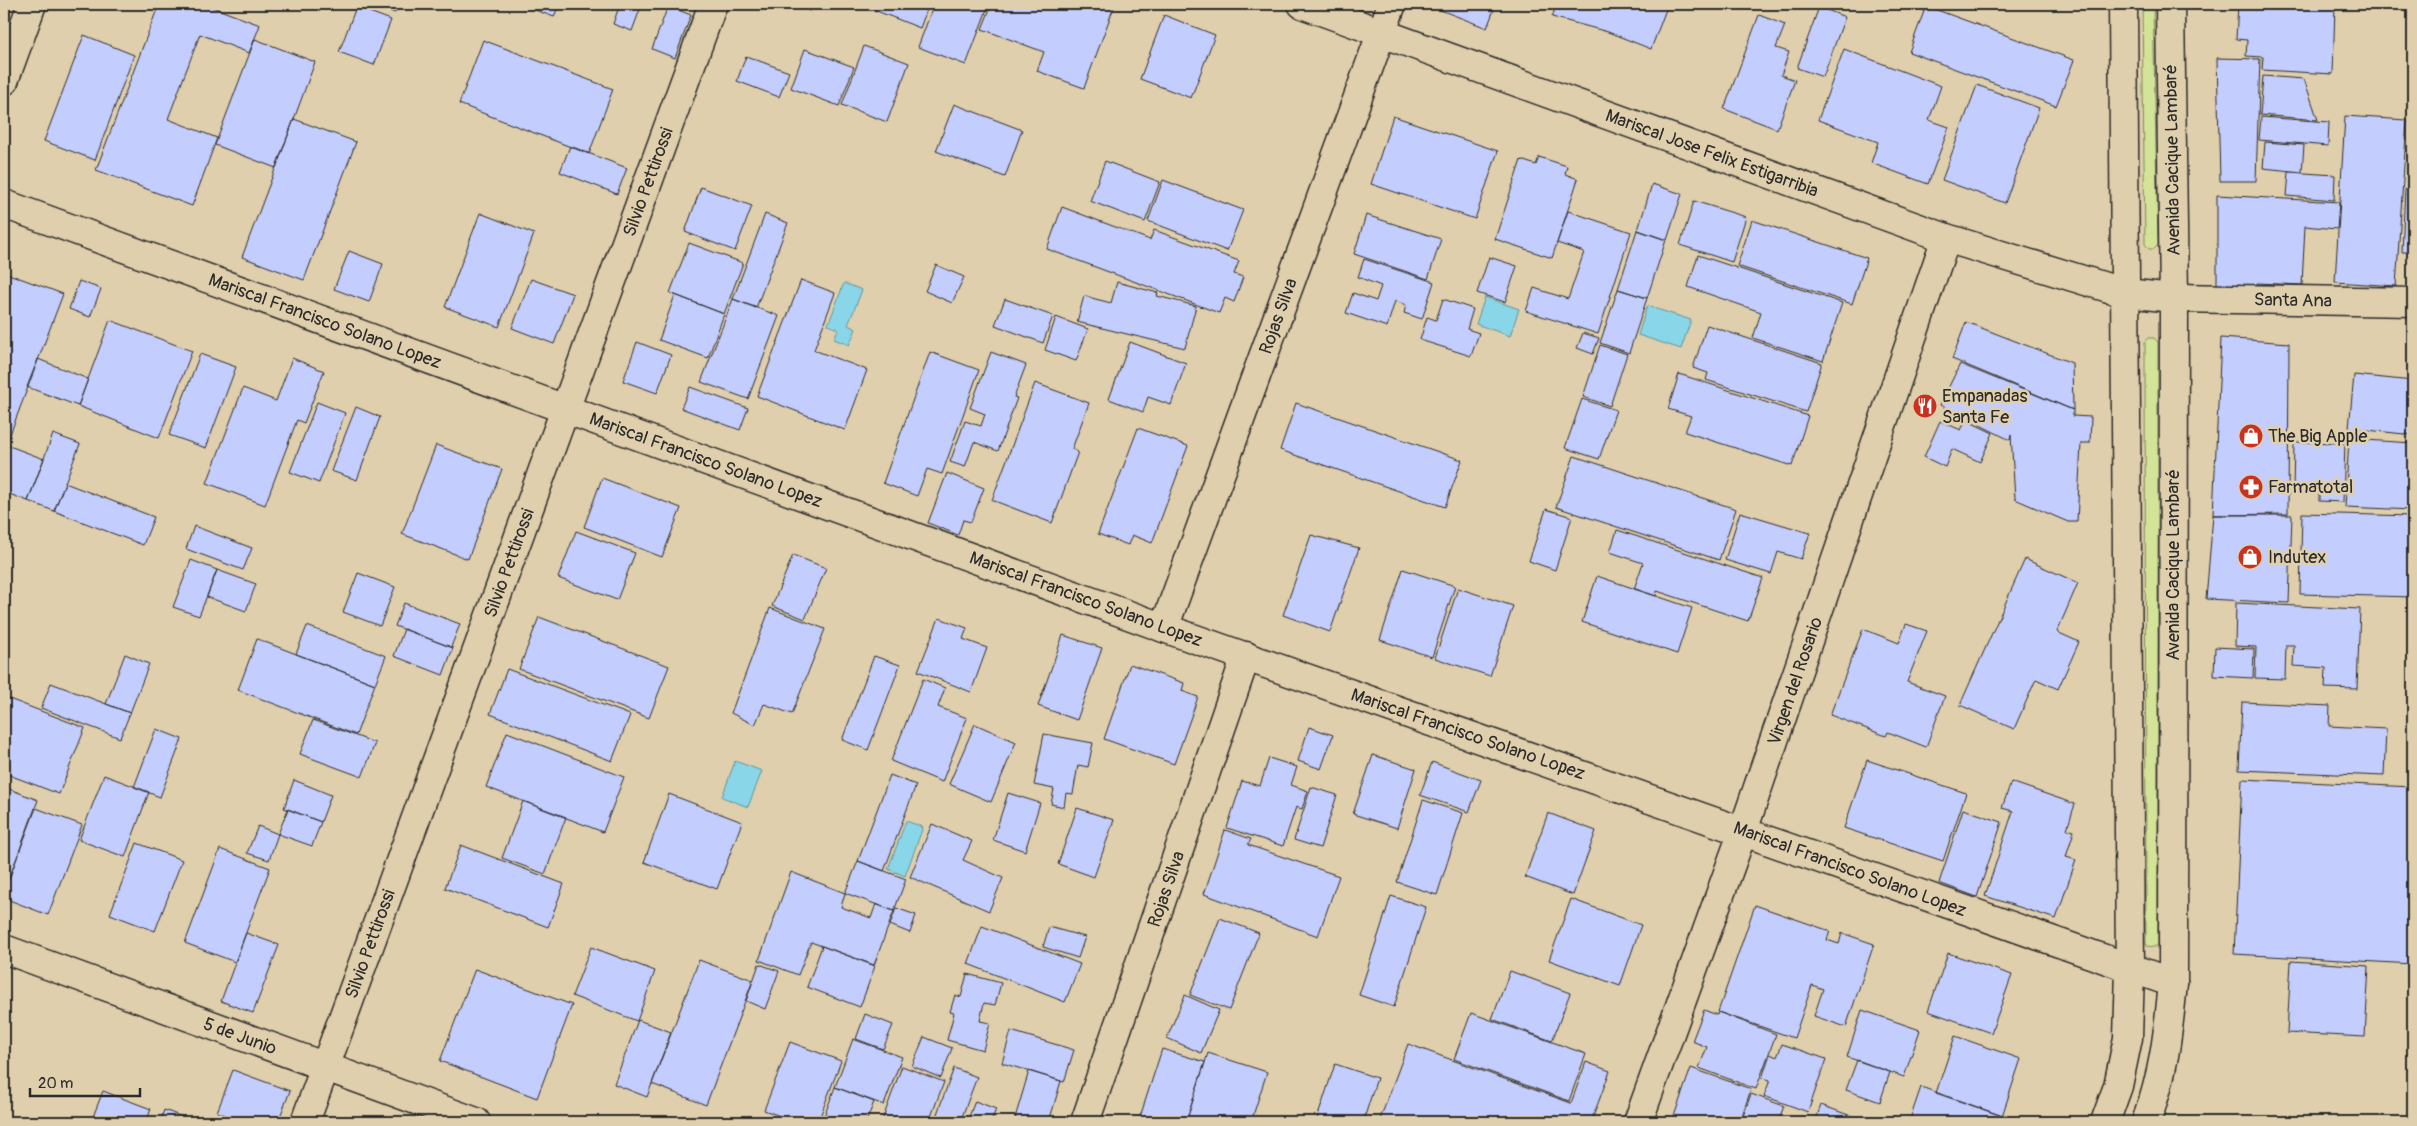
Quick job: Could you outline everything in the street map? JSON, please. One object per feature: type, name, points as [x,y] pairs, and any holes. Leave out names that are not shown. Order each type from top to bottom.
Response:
[{"type":"street","points":[[4,81],[32,4]]},
{"type":"street","name":"Silvio Pettirossi","points":[[305,1122],[713,4]]},
{"type":"street","name":"Mariscal Jose Felix Estigarribia","points":[[1302,4],[1946,238],[2125,292]]},
{"type":"street","name":"Rojas Silva","points":[[1164,628],[1392,4]]},
{"type":"street","points":[[2105,1122],[2118,1086],[2128,1038],[2130,970],[2123,4]]},
{"type":"street","name":"Avenida Cacique Lambaré","points":[[2146,1122],[2159,1087],[2166,1051],[2173,983],[2174,298],[2170,4]]},
{"type":"street","name":"Mariscal Francisco Solano Lopez","points":[[4,204],[1164,628],[1744,831],[2130,970],[2173,983]]},
{"type":"street","name":"Virgen del Rosario","points":[[1638,1122],[1744,831],[1946,238]]},
{"type":"street","points":[[2125,292],[2174,298]]},
{"type":"street","name":"Santa Ana","points":[[2174,298],[2413,302]]},
{"type":"street","name":"Rojas Silva","points":[[1086,1122],[1246,656]]},
{"type":"street","name":"5 de Junio","points":[[4,949],[476,1122]]},
{"type":"street","points":[[2158,1122],[2159,1087]]},
{"type":"green space","points":[[2142,4],[2153,4],[2158,245],[2154,249],[2149,249],[2145,244]]},
{"type":"green space","points":[[2149,338],[2154,338],[2158,342],[2158,944],[2155,947],[2147,946],[2146,943],[2145,342]]},
{"type":"water","points":[[844,283],[862,290],[848,325],[856,329],[849,345],[834,339],[838,329],[828,325]]},
{"type":"water","points":[[1485,297],[1519,309],[1510,336],[1476,324]]},
{"type":"water","points":[[1647,306],[1691,320],[1681,349],[1638,335]]},
{"type":"water","points":[[735,761],[762,771],[748,807],[722,797]]},
{"type":"water","points":[[906,821],[923,827],[905,876],[888,869]]},
{"type":"building","points":[[159,4],[204,4],[260,25],[249,53],[200,34],[168,119],[217,138],[192,206],[96,170]]},
{"type":"building","points":[[371,4],[398,4],[395,13]]},
{"type":"building","points":[[519,4],[559,4],[554,17]]},
{"type":"building","points":[[620,4],[642,4],[632,31],[613,24]]},
{"type":"building","points":[[791,4],[813,4],[810,11]]},
{"type":"building","points":[[876,4],[929,4],[920,28],[874,10]]},
{"type":"building","points":[[934,4],[989,4],[966,65],[918,47]]},
{"type":"building","points":[[992,4],[1115,4],[1084,88],[1037,71],[1044,52],[982,29]]},
{"type":"building","points":[[1431,4],[1496,4],[1487,28],[1430,6]]},
{"type":"building","points":[[1557,4],[1668,4],[1651,49],[1608,32],[1552,17]]},
{"type":"building","points":[[2238,4],[2335,4],[2333,74],[2262,70],[2263,57],[2246,56],[2247,40],[2236,39]]},
{"type":"building","points":[[668,6],[691,15],[675,58],[652,49]]},
{"type":"building","points":[[1926,6],[2074,60],[2056,106],[1909,52]]},
{"type":"building","points":[[356,7],[391,20],[374,65],[339,52]]},
{"type":"building","points":[[1819,7],[1845,17],[1823,77],[1797,68]]},
{"type":"building","points":[[1164,15],[1215,35],[1191,98],[1140,79]]},
{"type":"building","points":[[1759,15],[1785,25],[1776,48],[1789,52],[1781,75],[1795,80],[1777,129],[1724,109]]},
{"type":"building","points":[[84,35],[134,55],[95,160],[44,141]]},
{"type":"building","points":[[255,39],[315,62],[276,168],[215,145]]},
{"type":"building","points":[[483,40],[613,89],[589,154],[459,104]]},
{"type":"building","points":[[864,46],[909,63],[887,122],[842,105]]},
{"type":"building","points":[[805,49],[854,67],[839,106],[791,88]]},
{"type":"building","points":[[1844,49],[1941,86],[1929,120],[1949,127],[1928,184],[1871,163],[1878,142],[1818,120]]},
{"type":"building","points":[[746,56],[789,72],[779,97],[737,81]]},
{"type":"building","points":[[2217,58],[2260,59],[2256,181],[2220,181]]},
{"type":"building","points":[[2263,76],[2304,79],[2318,120],[2260,115]]},
{"type":"building","points":[[1977,85],[2039,108],[2005,203],[1942,180]]},
{"type":"building","points":[[954,104],[1022,130],[1005,177],[936,151]]},
{"type":"building","points":[[1393,116],[1498,151],[1475,219],[1371,184]]},
{"type":"building","points":[[2345,116],[2407,120],[2396,286],[2335,282]]},
{"type":"building","points":[[2261,117],[2329,122],[2328,146],[2259,140]]},
{"type":"building","points":[[294,119],[356,142],[304,280],[242,257]]},
{"type":"building","points":[[2265,142],[2304,145],[2302,172],[2263,168]]},
{"type":"building","points":[[570,146],[627,168],[617,194],[560,172]]},
{"type":"building","points":[[1539,157],[1567,166],[1565,174],[1578,179],[1552,258],[1495,239],[1521,160],[1536,165]]},
{"type":"building","points":[[1105,161],[1160,182],[1145,222],[1090,201]]},
{"type":"building","points":[[2289,172],[2335,175],[2334,200],[2287,196]]},
{"type":"building","points":[[1163,180],[1243,210],[1227,251],[1148,221]]},
{"type":"building","points":[[1652,184],[1682,194],[1667,240],[1638,230]]},
{"type":"building","points":[[701,187],[752,206],[735,251],[685,232]]},
{"type":"building","points":[[2405,189],[2413,189],[2413,252],[2402,252]]},
{"type":"building","points":[[2217,195],[2339,202],[2337,229],[2305,226],[2302,285],[2257,283],[2257,291],[2217,288]]},
{"type":"building","points":[[1694,201],[1746,217],[1732,262],[1680,245]]},
{"type":"building","points":[[1062,207],[1150,240],[1154,230],[1239,261],[1234,274],[1243,277],[1234,302],[1225,298],[1219,313],[1047,249]]},
{"type":"building","points":[[1568,211],[1631,232],[1598,334],[1526,311],[1534,288],[1568,299],[1584,252],[1557,243]]},
{"type":"building","points":[[480,213],[534,234],[499,327],[445,307]]},
{"type":"building","points":[[765,214],[788,223],[756,308],[733,299]]},
{"type":"building","points":[[1366,215],[1441,239],[1428,279],[1354,254]]},
{"type":"building","points":[[1752,220],[1867,258],[1852,304],[1737,266]]},
{"type":"building","points":[[1637,230],[1666,240],[1647,298],[1618,289]]},
{"type":"building","points":[[689,243],[743,263],[724,314],[670,293]]},
{"type":"building","points":[[349,251],[383,264],[369,302],[334,289]]},
{"type":"building","points":[[1698,255],[1842,303],[1823,361],[1753,338],[1761,312],[1688,287]]},
{"type":"building","points":[[1489,257],[1517,266],[1505,302],[1477,293]]},
{"type":"building","points":[[1364,259],[1434,282],[1422,319],[1404,313],[1406,305],[1395,301],[1387,327],[1346,313],[1353,293],[1376,301],[1381,286],[1358,277]]},
{"type":"building","points":[[936,265],[964,277],[952,303],[925,291]]},
{"type":"building","points":[[6,273],[63,294],[6,445],[4,444],[4,280]]},
{"type":"building","points":[[531,279],[573,294],[554,344],[512,328]]},
{"type":"building","points":[[801,280],[835,293],[814,350],[867,370],[845,430],[757,396]]},
{"type":"building","points":[[79,281],[101,289],[90,317],[69,309]]},
{"type":"building","points":[[1117,282],[1158,293],[1157,296],[1196,306],[1185,348],[1077,322],[1084,296],[1111,303]]},
{"type":"building","points":[[1618,289],[1647,298],[1629,353],[1600,343]]},
{"type":"building","points":[[675,295],[724,314],[708,358],[659,340]]},
{"type":"building","points":[[733,299],[779,316],[748,399],[701,382]]},
{"type":"building","points":[[1005,299],[1053,316],[1043,343],[995,325]]},
{"type":"building","points":[[1443,299],[1473,309],[1467,329],[1479,333],[1471,356],[1420,340],[1427,317],[1436,320]]},
{"type":"building","points":[[1056,317],[1088,329],[1076,361],[1045,350]]},
{"type":"building","points":[[110,320],[192,351],[159,438],[78,406]]},
{"type":"building","points":[[1966,322],[2072,363],[2073,410],[1952,359]]},
{"type":"building","points":[[1707,325],[1822,363],[1806,412],[1706,380],[1708,373],[1693,368]]},
{"type":"building","points":[[1583,333],[1599,338],[1593,354],[1577,348]]},
{"type":"building","points":[[2221,338],[2289,343],[2288,514],[2213,515]]},
{"type":"building","points":[[637,342],[671,355],[657,393],[623,381]]},
{"type":"building","points":[[1130,342],[1186,363],[1171,405],[1148,397],[1143,412],[1109,399]]},
{"type":"building","points":[[1600,345],[1627,354],[1610,406],[1583,397]]},
{"type":"building","points":[[930,352],[979,370],[942,474],[927,469],[917,496],[883,483]]},
{"type":"building","points":[[991,352],[1026,365],[1014,397],[1017,398],[998,451],[974,442],[965,467],[950,462],[965,421],[981,426],[985,414],[970,408]]},
{"type":"building","points":[[200,354],[236,367],[206,448],[169,435]]},
{"type":"building","points":[[292,358],[324,371],[304,423],[297,420],[265,505],[207,483],[243,388],[276,401]]},
{"type":"building","points":[[38,359],[88,379],[78,406],[27,387]]},
{"type":"building","points":[[1960,364],[2073,410],[2073,416],[2091,417],[2090,443],[2081,443],[2077,522],[2068,522],[2015,499],[2011,435],[2010,440],[1940,405]]},
{"type":"building","points":[[1679,374],[1808,416],[1792,466],[1685,432],[1691,416],[1668,409]]},
{"type":"building","points":[[2354,375],[2413,381],[2411,414],[2413,414],[2413,435],[2349,428]]},
{"type":"building","points":[[1035,383],[1089,403],[1072,449],[1078,452],[1052,523],[992,500]]},
{"type":"building","points":[[690,387],[748,408],[740,430],[681,408]]},
{"type":"building","points":[[1582,399],[1616,410],[1599,459],[1565,448]]},
{"type":"building","points":[[317,402],[345,413],[319,483],[290,472]]},
{"type":"building","points":[[1296,403],[1462,460],[1445,507],[1280,450]]},
{"type":"building","points":[[356,407],[380,417],[357,480],[331,471]]},
{"type":"building","points":[[1966,420],[1993,433],[1980,462],[1952,449],[1945,467],[1924,457],[1940,421],[1961,430]]},
{"type":"building","points":[[1138,428],[1188,446],[1152,543],[1132,535],[1128,545],[1098,534]]},
{"type":"building","points":[[53,434],[80,444],[54,511],[28,501]]},
{"type":"building","points":[[2349,439],[2413,443],[2413,510],[2345,507]]},
{"type":"building","points":[[2294,442],[2345,443],[2343,502],[2319,501],[2319,492],[2293,491]]},
{"type":"building","points":[[4,444],[44,459],[28,501],[4,492]]},
{"type":"building","points":[[436,445],[502,469],[468,559],[402,534]]},
{"type":"building","points":[[1574,456],[1736,509],[1719,560],[1556,507]]},
{"type":"building","points":[[947,473],[984,488],[971,522],[963,520],[958,535],[928,523]]},
{"type":"building","points":[[602,478],[681,508],[662,557],[584,527]]},
{"type":"building","points":[[65,483],[154,517],[143,545],[54,511]]},
{"type":"building","points":[[1546,509],[1572,517],[1555,570],[1529,561]]},
{"type":"building","points":[[1740,512],[1810,533],[1801,559],[1778,552],[1771,574],[1725,560]]},
{"type":"building","points":[[2302,513],[2413,516],[2413,597],[2300,594]]},
{"type":"building","name":"Indutex","points":[[2213,515],[2292,515],[2289,603],[2206,599]]},
{"type":"building","points":[[194,526],[252,548],[243,570],[186,549]]},
{"type":"building","points":[[1617,530],[1763,578],[1748,621],[1657,591],[1656,596],[1634,589],[1643,563],[1610,552]]},
{"type":"building","points":[[576,531],[635,553],[617,600],[558,578]]},
{"type":"building","points":[[1311,535],[1359,548],[1330,632],[1283,615]]},
{"type":"building","points":[[793,555],[826,568],[805,619],[772,606]]},
{"type":"building","points":[[2025,559],[2078,583],[2057,632],[2079,642],[2058,689],[2036,679],[2014,729],[1960,705]]},
{"type":"building","points":[[191,560],[217,570],[199,616],[173,607]]},
{"type":"building","points":[[1403,569],[1455,586],[1432,657],[1380,640]]},
{"type":"building","points":[[217,570],[256,584],[246,611],[207,597]]},
{"type":"building","points":[[358,573],[395,587],[380,626],[343,612]]},
{"type":"building","points":[[1597,576],[1692,608],[1677,654],[1582,622]]},
{"type":"building","points":[[1458,588],[1513,606],[1490,676],[1435,658]]},
{"type":"building","points":[[404,603],[460,624],[451,647],[395,626]]},
{"type":"building","points":[[2236,603],[2360,609],[2357,689],[2325,688],[2326,668],[2293,666],[2294,645],[2286,645],[2285,679],[2255,678],[2256,647],[2235,646]]},
{"type":"building","points":[[770,608],[825,629],[792,714],[764,704],[755,725],[731,713]]},
{"type":"building","points":[[539,617],[669,666],[649,718],[519,669]]},
{"type":"building","points":[[939,618],[967,628],[963,639],[987,648],[971,692],[918,671]]},
{"type":"building","points":[[1906,624],[1927,631],[1907,682],[1945,696],[1926,747],[1888,732],[1886,736],[1830,715],[1863,629],[1899,643]]},
{"type":"building","points":[[307,626],[386,656],[375,684],[296,654]]},
{"type":"building","points":[[404,629],[453,648],[443,675],[394,656]]},
{"type":"building","points":[[1063,635],[1102,648],[1077,720],[1038,706]]},
{"type":"building","points":[[257,639],[375,684],[356,735],[238,690]]},
{"type":"building","points":[[2215,647],[2254,649],[2253,678],[2214,676]]},
{"type":"building","points":[[125,654],[149,664],[130,713],[106,704]]},
{"type":"building","points":[[874,656],[900,665],[868,750],[842,740]]},
{"type":"building","points":[[1130,664],[1184,683],[1182,691],[1198,697],[1174,764],[1104,739]]},
{"type":"building","points":[[507,669],[630,715],[612,761],[490,714]]},
{"type":"building","points":[[923,679],[945,688],[938,707],[967,718],[942,782],[891,761]]},
{"type":"building","points":[[51,683],[130,713],[120,738],[41,708]]},
{"type":"building","points":[[4,697],[85,728],[59,794],[4,773]]},
{"type":"building","points":[[2242,702],[2330,706],[2329,726],[2386,729],[2384,776],[2239,770]]},
{"type":"building","points":[[313,720],[375,743],[362,777],[300,754]]},
{"type":"building","points":[[975,724],[1016,742],[991,802],[949,784]]},
{"type":"building","points":[[1309,727],[1333,735],[1321,769],[1298,761]]},
{"type":"building","points":[[156,729],[182,739],[160,797],[134,787]]},
{"type":"building","points":[[507,732],[624,777],[603,832],[486,787]]},
{"type":"building","points":[[1044,734],[1093,743],[1088,767],[1078,765],[1073,794],[1066,793],[1064,807],[1051,804],[1054,789],[1034,785]]},
{"type":"building","points":[[1373,755],[1416,769],[1397,828],[1353,814]]},
{"type":"building","points":[[1269,758],[1297,767],[1291,785],[1308,791],[1302,809],[1296,807],[1283,846],[1227,828],[1242,781],[1260,786]]},
{"type":"building","points":[[1867,760],[1966,793],[1943,861],[1844,828]]},
{"type":"building","points":[[1432,762],[1481,780],[1469,812],[1420,795]]},
{"type":"building","points":[[104,775],[149,792],[125,857],[79,840]]},
{"type":"building","points":[[890,775],[916,785],[884,871],[858,861]]},
{"type":"building","points":[[2242,779],[2413,787],[2413,964],[2234,954]]},
{"type":"building","points":[[294,780],[331,795],[321,822],[284,808]]},
{"type":"building","points":[[2011,782],[2075,804],[2067,829],[2074,831],[2066,857],[2076,860],[2056,919],[1985,896],[2013,811],[2002,808]]},
{"type":"building","points":[[4,787],[38,800],[6,887],[4,886]]},
{"type":"building","points":[[1311,787],[1337,795],[1320,848],[1294,840]]},
{"type":"building","points":[[1008,793],[1040,803],[1025,851],[993,840]]},
{"type":"building","points":[[669,794],[742,822],[717,889],[644,862]]},
{"type":"building","points":[[1423,800],[1463,813],[1437,895],[1397,882]]},
{"type":"building","points":[[523,801],[566,817],[545,874],[502,858]]},
{"type":"building","points":[[36,808],[82,825],[48,915],[4,898],[4,892]]},
{"type":"building","points":[[1077,808],[1114,820],[1094,877],[1058,864]]},
{"type":"building","points":[[288,809],[321,822],[312,846],[278,834]]},
{"type":"building","points":[[1963,809],[2002,822],[1977,897],[1939,883]]},
{"type":"building","points":[[1548,813],[1596,831],[1573,895],[1525,877]]},
{"type":"building","points":[[932,824],[972,841],[963,860],[1003,878],[989,911],[910,877]]},
{"type":"building","points":[[258,826],[278,834],[269,860],[247,853]]},
{"type":"building","points":[[1225,830],[1251,839],[1248,845],[1339,876],[1318,936],[1204,894]]},
{"type":"building","points":[[137,843],[182,860],[155,931],[110,914]]},
{"type":"building","points":[[461,845],[564,884],[548,927],[445,888]]},
{"type":"building","points":[[220,849],[270,868],[235,962],[185,943]]},
{"type":"building","points":[[858,861],[906,879],[894,911],[845,893]]},
{"type":"building","points":[[791,872],[845,893],[841,907],[871,918],[876,904],[894,911],[874,965],[811,942],[798,975],[759,960]]},
{"type":"building","points":[[1391,896],[1426,907],[1394,1007],[1359,995]]},
{"type":"building","points":[[1571,899],[1641,925],[1620,986],[1549,960]]},
{"type":"building","points":[[1755,905],[1830,931],[1827,940],[1839,944],[1842,933],[1874,944],[1846,1027],[1814,1016],[1823,989],[1812,985],[1794,1038],[1718,1012]]},
{"type":"building","points":[[896,908],[916,915],[910,933],[890,925]]},
{"type":"building","points":[[1220,918],[1259,933],[1229,1010],[1190,995]]},
{"type":"building","points":[[982,926],[1080,964],[1065,1002],[968,964]]},
{"type":"building","points":[[1049,927],[1085,937],[1078,958],[1043,947]]},
{"type":"building","points":[[246,933],[279,945],[253,1013],[221,1001]]},
{"type":"building","points":[[822,946],[875,966],[860,1007],[807,987]]},
{"type":"building","points":[[591,947],[655,971],[637,1021],[572,996]]},
{"type":"building","points":[[1948,953],[2012,975],[1991,1033],[1928,1011]]},
{"type":"building","points":[[699,960],[753,980],[706,1105],[652,1084]]},
{"type":"building","points":[[2291,961],[2369,966],[2365,1037],[2287,1033]]},
{"type":"building","points":[[759,964],[779,971],[765,1009],[746,1001]]},
{"type":"building","points":[[475,969],[572,1005],[537,1098],[440,1061]]},
{"type":"building","points":[[1510,971],[1570,993],[1552,1041],[1492,1019]]},
{"type":"building","points":[[967,974],[1001,983],[995,1005],[984,1003],[980,1021],[990,1023],[983,1050],[947,1040],[954,1013],[950,1012],[955,995],[961,997]]},
{"type":"building","points":[[1185,995],[1219,1010],[1201,1053],[1167,1038]]},
{"type":"building","points":[[1704,1010],[1717,1015],[1718,1012],[1776,1034],[1756,1089],[1699,1068],[1707,1047],[1692,1041]]},
{"type":"building","points":[[1862,1010],[1920,1030],[1904,1077],[1847,1057]]},
{"type":"building","points":[[1471,1013],[1586,1054],[1569,1101],[1454,1059]]},
{"type":"building","points":[[865,1014],[893,1025],[883,1049],[856,1039]]},
{"type":"building","points":[[638,1020],[671,1032],[647,1097],[614,1084]]},
{"type":"building","points":[[1011,1031],[1074,1050],[1064,1082],[1002,1063]]},
{"type":"building","points":[[1955,1036],[2021,1059],[2002,1116],[1936,1093]]},
{"type":"building","points":[[924,1037],[952,1048],[941,1078],[912,1066]]},
{"type":"building","points":[[853,1039],[902,1057],[884,1105],[835,1087]]},
{"type":"building","points":[[790,1042],[841,1061],[818,1122],[796,1122],[764,1110]]},
{"type":"building","points":[[1408,1044],[1571,1103],[1586,1062],[1610,1071],[1591,1122],[1379,1122]]},
{"type":"building","points":[[1782,1044],[1826,1059],[1808,1112],[1764,1096],[1770,1080],[1762,1078],[1770,1054],[1777,1057]]},
{"type":"building","points":[[1162,1049],[1205,1062],[1186,1122],[1157,1122],[1140,1117]]},
{"type":"building","points":[[1208,1053],[1267,1072],[1251,1122],[1186,1122]]},
{"type":"building","points":[[1857,1060],[1890,1072],[1880,1102],[1846,1090]]},
{"type":"building","points":[[1335,1064],[1377,1078],[1363,1122],[1316,1122]]},
{"type":"building","points":[[902,1066],[944,1082],[929,1122],[882,1121]]},
{"type":"building","points":[[954,1068],[977,1077],[960,1122],[934,1122]]},
{"type":"building","points":[[1691,1068],[1751,1089],[1740,1122],[1682,1122],[1673,1119]]},
{"type":"building","points":[[233,1070],[290,1091],[278,1122],[244,1122],[217,1112]]},
{"type":"building","points":[[1029,1071],[1061,1081],[1049,1122],[1028,1122],[1015,1118]]},
{"type":"building","points":[[835,1087],[874,1102],[866,1122],[822,1122]]},
{"type":"building","points":[[1921,1087],[2014,1120],[2013,1122],[1909,1122]]},
{"type":"building","points":[[103,1091],[151,1109],[146,1122],[91,1122]]},
{"type":"building","points":[[1751,1094],[1784,1106],[1778,1122],[1741,1122]]},
{"type":"building","points":[[975,1101],[996,1109],[991,1122],[967,1122]]},
{"type":"building","points":[[1821,1105],[1865,1121],[1865,1122],[1815,1122]]},
{"type":"building","points":[[164,1110],[196,1122],[160,1122]]},
{"type":"place","name":"Empanadas Santa Fe","points":[[1925,406]]},
{"type":"place","name":"The Big Apple","points":[[2251,436]]},
{"type":"place","name":"Farmatotal","points":[[2251,487]]},
{"type":"place","name":"Indutex","points":[[2250,557]]}]
